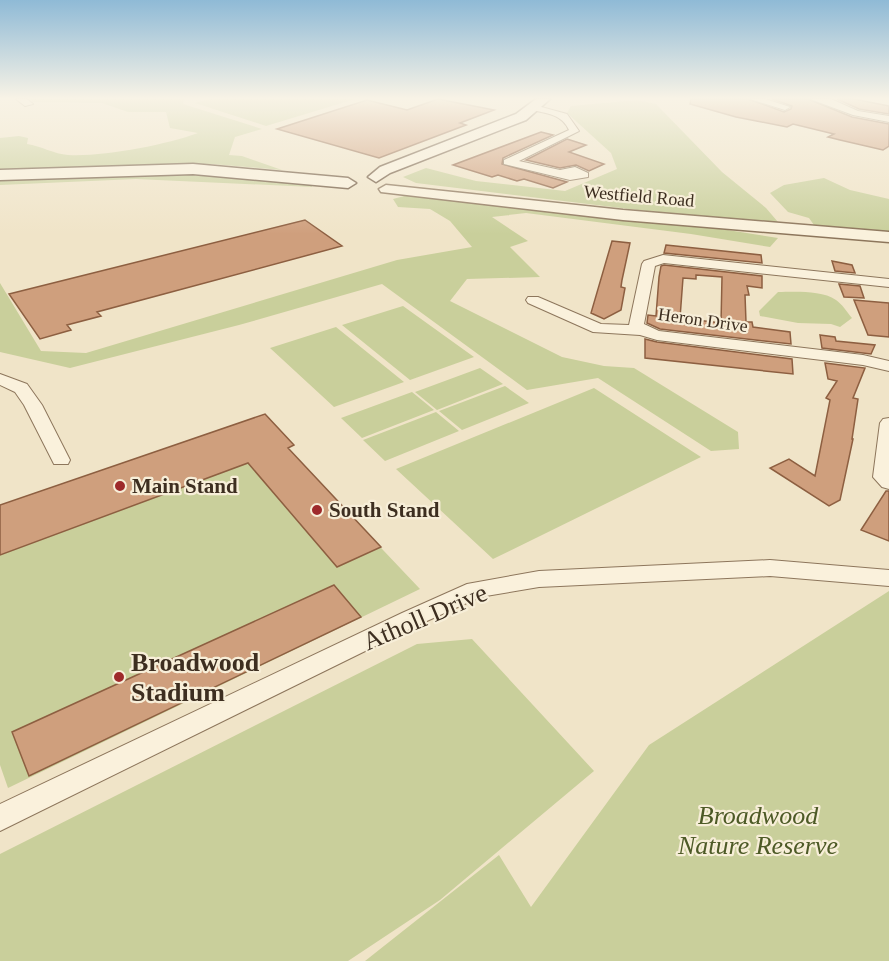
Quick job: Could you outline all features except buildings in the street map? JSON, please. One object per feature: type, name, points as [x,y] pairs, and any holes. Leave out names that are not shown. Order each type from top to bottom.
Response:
[{"type":"main road","points":[[0,176],[193,169],[348,183],[347,186],[350,189],[374,188],[386,170],[454,144]]},
{"type":"street","points":[[545,144],[508,162],[560,173]]},
{"type":"street","name":"Westfield Road","points":[[374,188],[623,215],[889,237]]},
{"type":"street","name":"Heron Drive","points":[[889,283],[663,259],[649,264],[636,324],[641,330],[657,335],[863,360],[889,366]]},
{"type":"street","points":[[532,300],[598,329],[641,330]]},
{"type":"street","points":[[0,379],[21,388],[33,405],[61,460]]},
{"type":"street","points":[[889,423],[883,477],[889,483]]},
{"type":"street","name":"Atholl Drive","points":[[0,818],[410,619],[476,590],[539,579],[770,568],[889,578]]},
{"type":"green space","points":[[0,144],[27,144],[68,155],[134,149],[160,144],[233,144],[229,155],[242,156],[282,170],[212,164],[0,170]]},
{"type":"green space","points":[[601,144],[695,144],[722,172],[766,208],[778,222],[654,212],[416,183],[403,177],[426,168],[476,181],[565,191],[617,169],[611,153]]},
{"type":"green space","points":[[178,174],[294,181],[311,183],[312,187],[136,179],[0,185],[0,180],[13,178]]},
{"type":"green space","points":[[824,178],[850,190],[889,199],[889,231],[814,225],[809,218],[788,212],[770,193],[784,185]]},
{"type":"green space","points":[[412,194],[715,228],[778,238],[770,247],[691,234],[526,213],[492,217],[528,241],[510,247],[540,277],[467,279],[450,301],[562,357],[604,366],[634,368],[738,432],[739,449],[711,451],[598,378],[527,390],[382,284],[239,325],[70,368],[0,352],[0,283],[41,351],[86,353],[397,260],[472,247],[450,221],[430,209],[398,207],[393,199]]},
{"type":"green space","points":[[778,292],[808,292],[830,297],[836,300],[852,318],[840,327],[760,316],[759,311]]},
{"type":"green space","points":[[403,306],[474,357],[410,380],[342,325]]},
{"type":"green space","points":[[336,327],[404,382],[334,407],[270,348]]},
{"type":"green space","points":[[480,368],[503,384],[437,410],[415,392]]},
{"type":"green space","points":[[505,386],[529,403],[462,430],[439,411]]},
{"type":"green space","points":[[594,388],[701,457],[493,559],[396,469]]},
{"type":"green space","points":[[412,392],[434,410],[362,438],[341,418]]},
{"type":"green space","points":[[436,412],[459,431],[385,461],[363,440]]},
{"type":"green space","name":"Broadwood Stadium","points":[[257,417],[420,589],[8,788],[0,765],[0,506]]},
{"type":"green space","name":"Broadwood Nature Reserve","points":[[889,591],[889,961],[365,961],[499,855],[531,907],[649,745]]},
{"type":"green space","points":[[472,639],[594,771],[440,900],[348,961],[0,961],[0,854],[417,644]]},
{"type":"place","name":"Main Stand","points":[[120,486]]},
{"type":"place","name":"South Stand","points":[[317,510]]},
{"type":"place","name":"Broadwood Stadium","points":[[119,677]]}]
